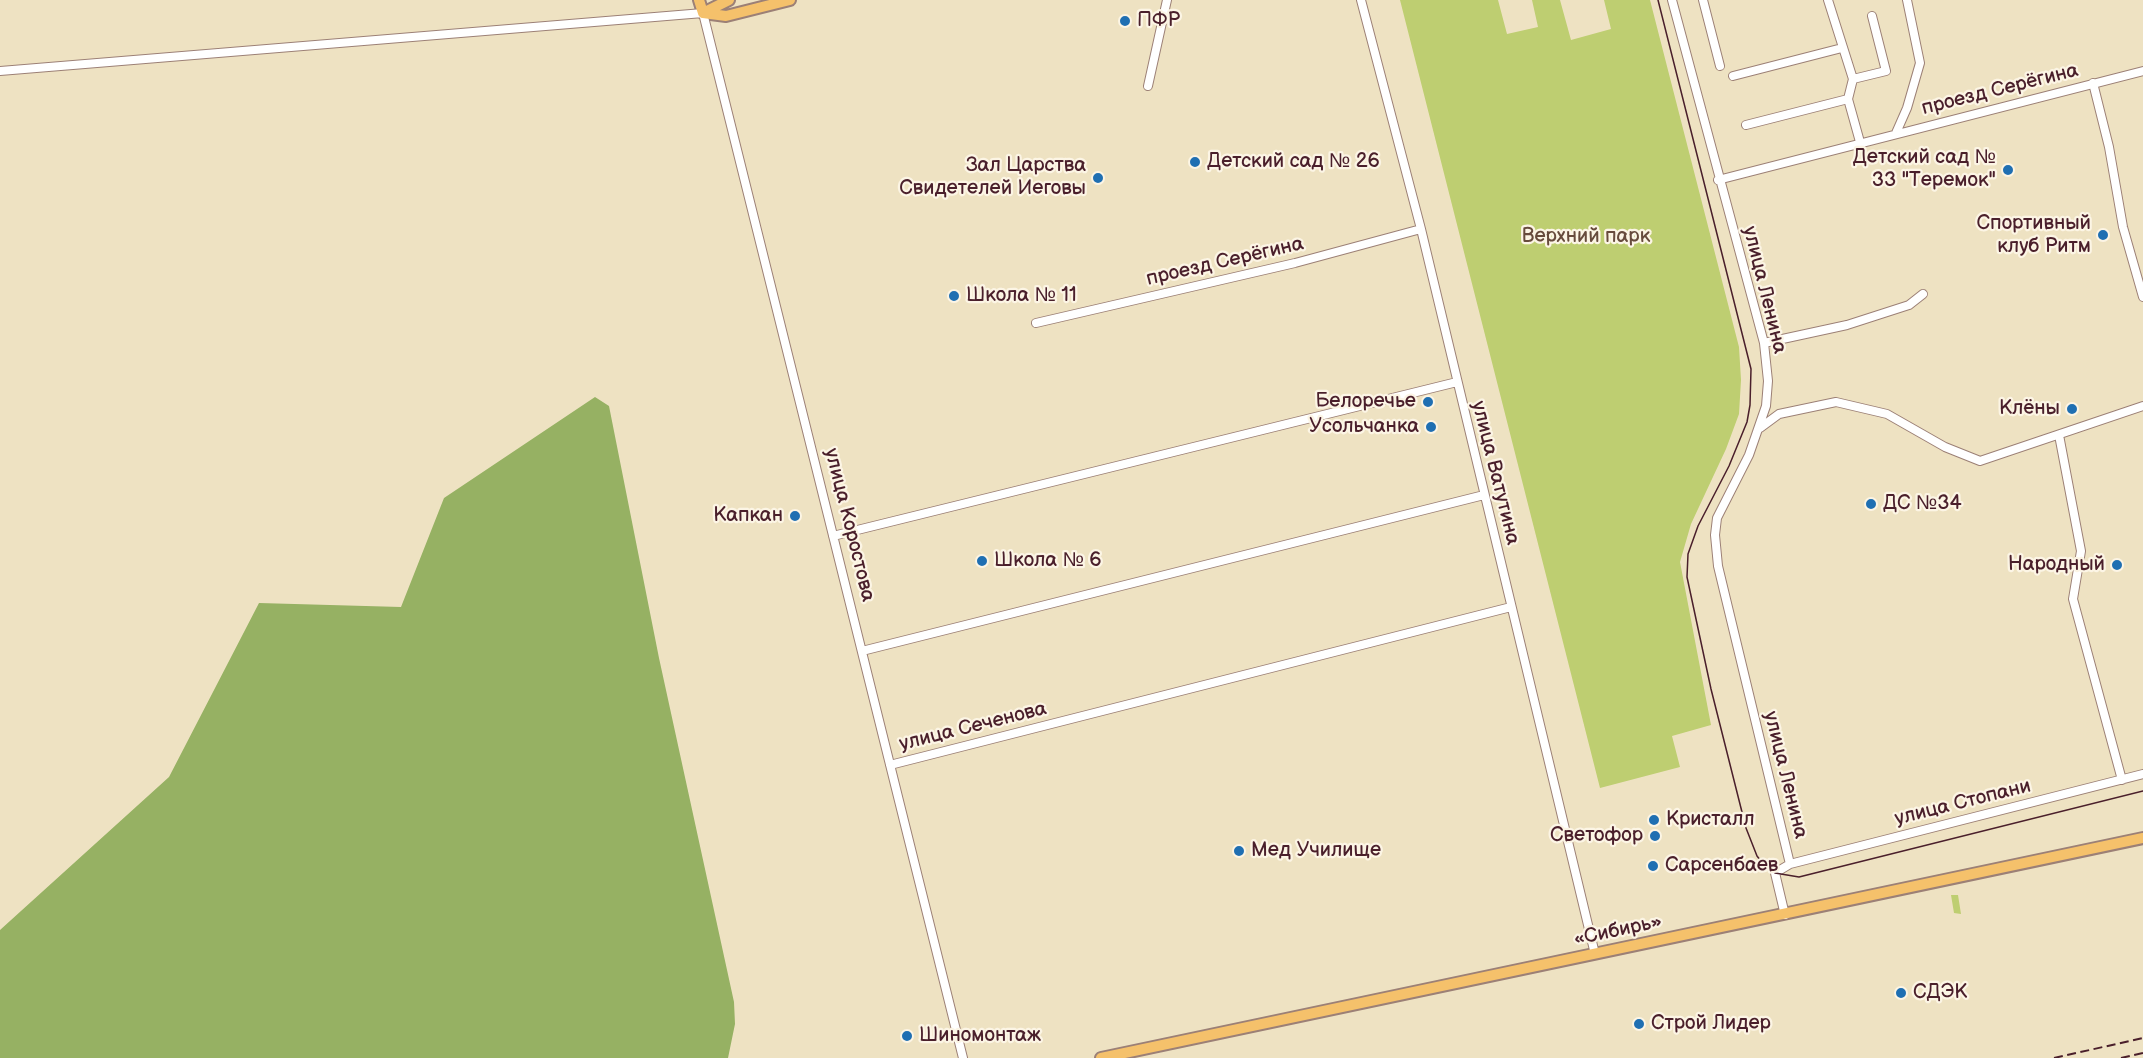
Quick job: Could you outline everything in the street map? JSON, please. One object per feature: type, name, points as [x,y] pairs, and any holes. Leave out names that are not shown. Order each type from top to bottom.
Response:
[{"type":"main road","name":"улица Коростова","points":[[699,0],[703,13]]},
{"type":"main road","points":[[703,13],[729,0]]},
{"type":"main road","points":[[703,13],[726,16],[790,0]]},
{"type":"main road","name":"«Сибирь»","points":[[1101,1058],[2143,838]]},
{"type":"street","points":[[1148,86],[1167,0]]},
{"type":"street","name":"улица Ватутина","points":[[1361,0],[1421,229],[1595,954]]},
{"type":"street","name":"улица Ленина","points":[[1672,0],[1764,343],[1768,381],[1766,406],[1759,429],[1717,518],[1716,535],[1718,566],[1790,864]]},
{"type":"street","points":[[1703,0],[1720,66]]},
{"type":"street","points":[[1828,0],[1853,79],[1848,99],[1863,141]]},
{"type":"street","points":[[1896,133],[1907,108],[1920,63],[1907,0]]},
{"type":"street","points":[[0,71],[703,13]]},
{"type":"street","name":"улица Коростова","points":[[703,13],[963,1058]]},
{"type":"street","points":[[1853,79],[1886,71],[1872,16]]},
{"type":"street","points":[[1733,76],[1842,48]]},
{"type":"street","name":"проезд Серёгина","points":[[1719,180],[1863,141],[2143,71]]},
{"type":"street","points":[[2093,83],[2109,147],[2123,227],[2143,297]]},
{"type":"street","points":[[1746,125],[1848,99]]},
{"type":"street","name":"проезд Серёгина","points":[[1036,323],[1295,263],[1421,229]]},
{"type":"street","points":[[1764,343],[1847,325],[1909,305],[1923,294]]},
{"type":"street","points":[[833,536],[1457,382]]},
{"type":"street","points":[[1759,429],[1779,414],[1836,402],[1887,414],[1945,447],[1980,461],[2143,406]]},
{"type":"street","points":[[2060,435],[2081,551],[2073,599],[2122,780]]},
{"type":"street","points":[[862,651],[1484,495]]},
{"type":"street","name":"улица Сеченова","points":[[890,765],[1511,607]]},
{"type":"street","name":"улица Стопани","points":[[1790,864],[2143,774]]},
{"type":"street","points":[[1785,915],[1774,873],[1790,864]]},
{"type":"green space","name":"Верхний парк","points":[[1400,0],[1498,0],[1507,34],[1538,27],[1532,0],[1560,0],[1571,40],[1611,29],[1604,0],[1650,0],[1739,347],[1741,380],[1739,414],[1726,449],[1691,524],[1680,562],[1711,725],[1672,736],[1680,767],[1600,788]]},
{"type":"green space","points":[[595,397],[609,406],[659,658],[734,1002],[735,1024],[728,1058],[0,1058],[0,930],[169,777],[259,603],[401,607],[444,498]]},
{"type":"green space","points":[[1951,895],[1958,895],[1961,914],[1954,913]]},
{"type":"tram line","points":[[1658,0],[1751,369],[1747,422],[1729,466],[1698,526],[1688,554],[1687,577],[1711,689],[1746,828],[1757,856],[1775,873],[1799,877],[2143,791]]},
{"type":"railway","points":[[2054,1058],[2143,1038]]},
{"type":"railway","points":[[2121,1058],[2143,1053]]},
{"type":"place","name":"ПФР","points":[[1125,21]]},
{"type":"place","name":"Детский сад № 26","points":[[1195,162]]},
{"type":"place","name":"Детский сад № 33 \"Теремок\"","points":[[2008,170]]},
{"type":"place","name":"Зал Царства Свидетелей Иеговы","points":[[1098,178]]},
{"type":"place","name":"Спортивный клуб Ритм","points":[[2103,235]]},
{"type":"place","name":"Школа № 11","points":[[954,296]]},
{"type":"place","name":"Белоречье","points":[[1428,402]]},
{"type":"place","name":"Клёны","points":[[2072,409]]},
{"type":"place","name":"Усольчанка","points":[[1431,427]]},
{"type":"place","name":"ДС №34","points":[[1871,504]]},
{"type":"place","name":"Капкан","points":[[795,516]]},
{"type":"place","name":"Школа № 6","points":[[982,561]]},
{"type":"place","name":"Народный","points":[[2117,565]]},
{"type":"place","name":"Кристалл","points":[[1654,820]]},
{"type":"place","name":"Светофор","points":[[1655,836]]},
{"type":"place","name":"Мед Училище","points":[[1239,851]]},
{"type":"place","name":"Сарсенбаев","points":[[1653,866]]},
{"type":"place","name":"СДЭК","points":[[1901,993]]},
{"type":"place","name":"Строй Лидер","points":[[1639,1024]]},
{"type":"place","name":"Шиномонтаж","points":[[907,1036]]}]
